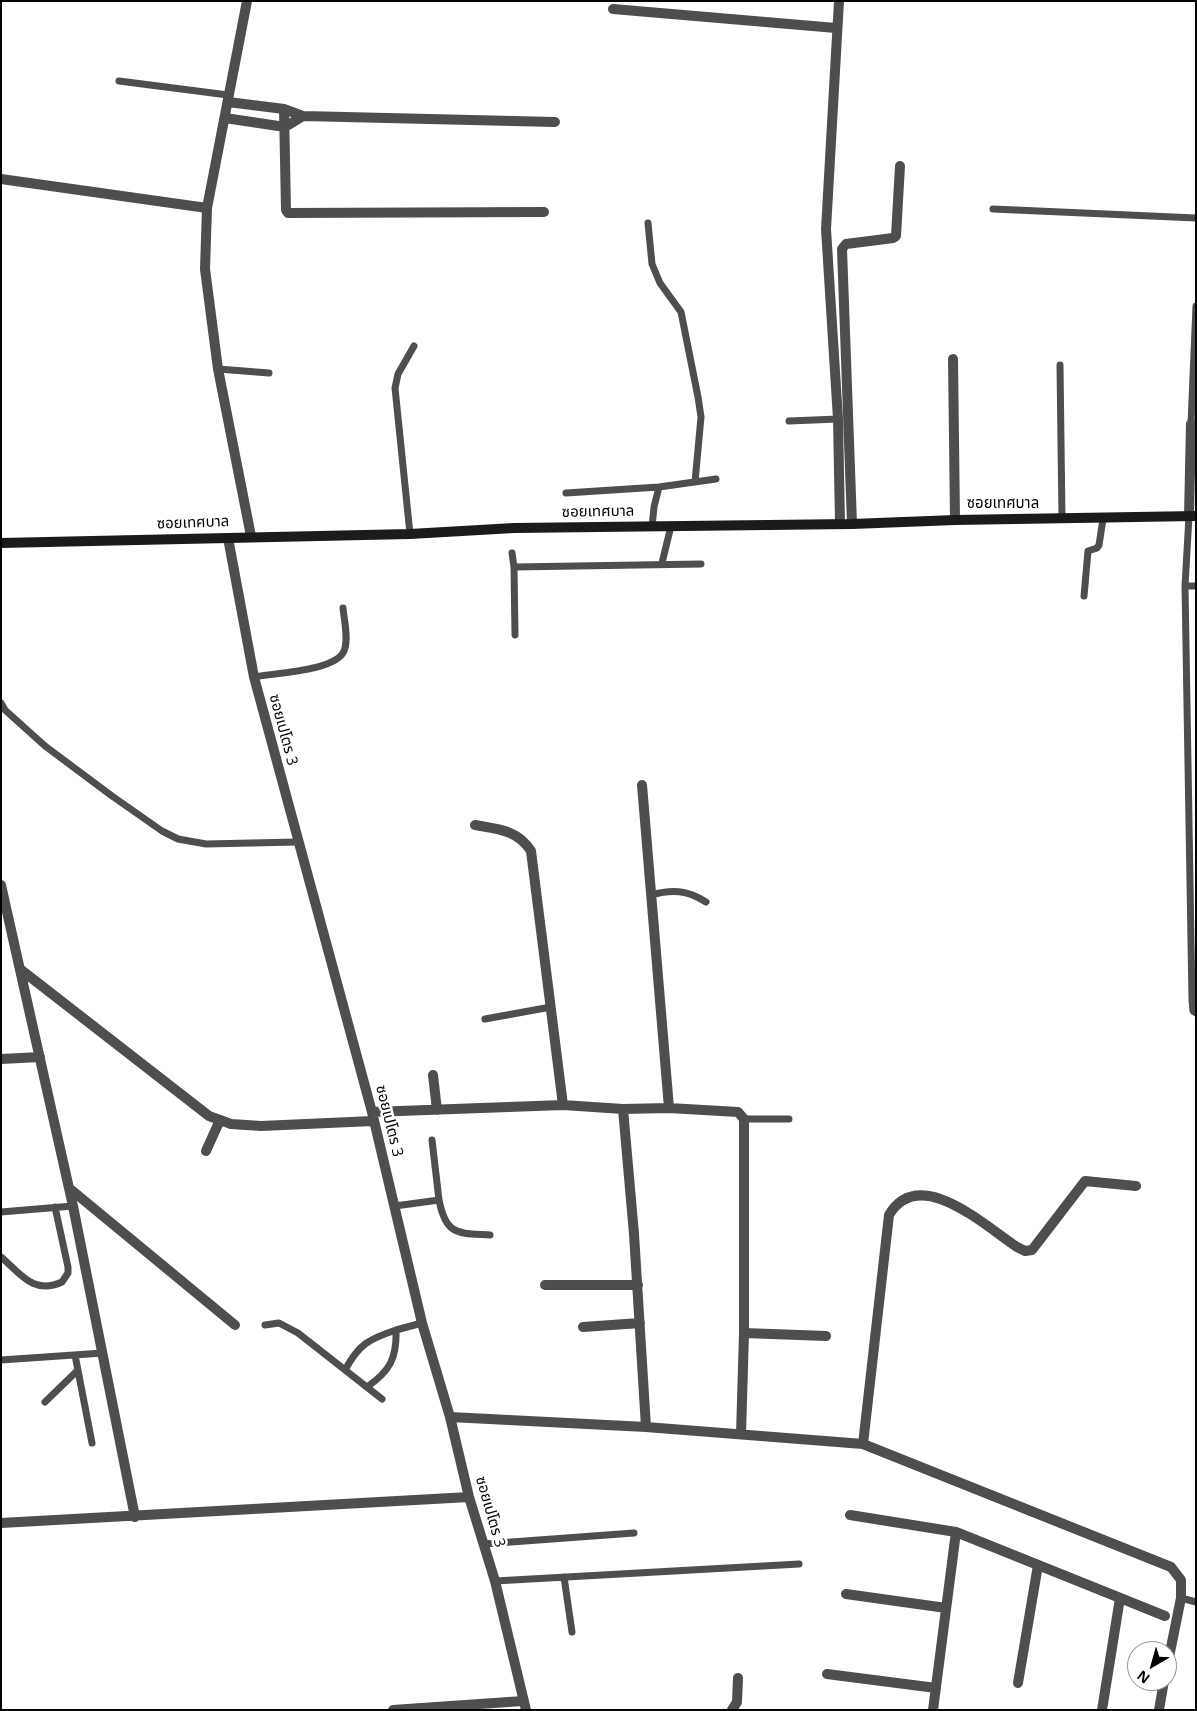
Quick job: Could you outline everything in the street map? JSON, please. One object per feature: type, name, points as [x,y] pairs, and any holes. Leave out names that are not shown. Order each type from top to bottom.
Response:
[{"type":"street","points":[[247,1],[207,208],[205,269],[218,369],[251,536]]},
{"type":"street","points":[[839,1],[826,230],[838,419],[840,523]]},
{"type":"street","points":[[613,9],[836,28]]},
{"type":"street","points":[[228,98],[284,109],[303,116],[555,122]]},
{"type":"street","points":[[284,109],[286,210],[288,213],[544,212]]},
{"type":"street","points":[[225,118],[285,126],[303,116]]},
{"type":"street","points":[[852,524],[842,249],[846,244],[893,238],[896,236],[900,166]]},
{"type":"street","points":[[1,179],[207,208]]},
{"type":"street","points":[[953,359],[954,520]]},
{"type":"street","points":[[1192,516],[1193,424]]},
{"type":"street","name":"ซอยเทศบาล","points":[[1,543],[410,534],[514,528],[852,524],[954,520],[1103,519],[1192,516]]},
{"type":"street","name":"ซอยเปโตร 3","points":[[228,538],[254,676],[373,1117],[422,1322],[450,1417],[469,1497],[495,1581],[524,1706]]},
{"type":"street","points":[[642,785],[669,1108]]},
{"type":"street","points":[[475,825],[504,831],[523,839],[531,851],[563,1105]]},
{"type":"street","points":[[1,885],[73,1206],[135,1517]]},
{"type":"street","points":[[20,968],[210,1116],[231,1124],[261,1126],[436,1110],[563,1105],[623,1109],[669,1108],[738,1112],[744,1119],[744,1333],[741,1434]]},
{"type":"street","points":[[1,1060],[40,1057]]},
{"type":"street","points":[[433,1075],[436,1110]]},
{"type":"street","points":[[623,1109],[638,1285],[646,1428]]},
{"type":"street","points":[[206,1150],[220,1120]]},
{"type":"street","points":[[863,1444],[889,1215],[899,1203],[920,1195],[934,1196],[945,1200],[1020,1250],[1028,1252],[1032,1250],[1085,1180],[1136,1186]]},
{"type":"street","points":[[69,1188],[235,1324]]},
{"type":"street","points":[[545,1285],[638,1285]]},
{"type":"street","points":[[583,1326],[640,1323]]},
{"type":"street","points":[[744,1333],[826,1336]]},
{"type":"street","points":[[450,1417],[741,1434],[863,1444],[1171,1566],[1181,1580],[1181,1598],[1172,1641]]},
{"type":"street","points":[[1,1523],[469,1497]]},
{"type":"street","points":[[850,1515],[956,1532],[1165,1616]]},
{"type":"street","points":[[933,1710],[956,1532]]},
{"type":"street","points":[[1018,1683],[1038,1565]]},
{"type":"street","points":[[846,1594],[946,1608]]},
{"type":"street","points":[[1102,1710],[1120,1598]]},
{"type":"street","points":[[827,1674],[936,1688]]},
{"type":"street","points":[[732,1710],[736,1702],[738,1678]]},
{"type":"street","points":[[1158,1710],[1162,1691]]},
{"type":"street","points":[[393,1710],[524,1706]]},
{"type":"lane","points":[[119,81],[228,98]]},
{"type":"lane","points":[[993,209],[1196,218]]},
{"type":"lane","points":[[648,223],[652,264],[660,283],[681,312],[698,397],[701,417],[695,482]]},
{"type":"lane","points":[[1193,424],[1196,306]]},
{"type":"lane","points":[[410,534],[395,388],[398,374],[414,346]]},
{"type":"lane","points":[[1060,365],[1062,519]]},
{"type":"lane","points":[[218,369],[270,374]]},
{"type":"lane","points":[[789,421],[838,419]]},
{"type":"lane","points":[[566,493],[660,487],[716,480]]},
{"type":"lane","points":[[652,527],[654,507],[660,487]]},
{"type":"lane","points":[[1192,516],[1185,586],[1192,990],[1193,1011],[1196,1013]]},
{"type":"lane","points":[[1084,596],[1088,551],[1097,548],[1099,545],[1103,519]]},
{"type":"lane","points":[[662,564],[671,526]]},
{"type":"lane","points":[[512,553],[515,635]]},
{"type":"lane","points":[[514,567],[701,564]]},
{"type":"lane","points":[[1185,586],[1196,586]]},
{"type":"lane","points":[[254,676],[328,665],[339,658],[345,646],[343,608]]},
{"type":"lane","points":[[1,703],[5,710],[45,746],[162,831],[178,839],[206,844],[298,842]]},
{"type":"lane","points":[[652,895],[669,890],[683,892],[706,902]]},
{"type":"lane","points":[[485,1019],[551,1007]]},
{"type":"lane","points":[[744,1119],[789,1119]]},
{"type":"lane","points":[[432,1140],[442,1215],[450,1229],[456,1233],[490,1235]]},
{"type":"lane","points":[[395,1206],[439,1200]]},
{"type":"lane","points":[[1,1212],[73,1206]]},
{"type":"lane","points":[[1,1257],[32,1284],[40,1287],[62,1282],[68,1273],[68,1267],[55,1207]]},
{"type":"lane","points":[[345,1370],[354,1353],[363,1344],[396,1330],[422,1322]]},
{"type":"lane","points":[[265,1325],[279,1324],[298,1333],[382,1399]]},
{"type":"lane","points":[[367,1387],[384,1375],[389,1368],[397,1344],[396,1330]]},
{"type":"lane","points":[[1,1360],[103,1353]]},
{"type":"lane","points":[[75,1355],[92,1443]]},
{"type":"lane","points":[[45,1402],[78,1370]]},
{"type":"lane","points":[[484,1544],[634,1533]]},
{"type":"lane","points":[[495,1581],[799,1564]]},
{"type":"lane","points":[[564,1577],[572,1632]]},
{"type":"lane","points":[[1181,1598],[1196,1602]]}]
